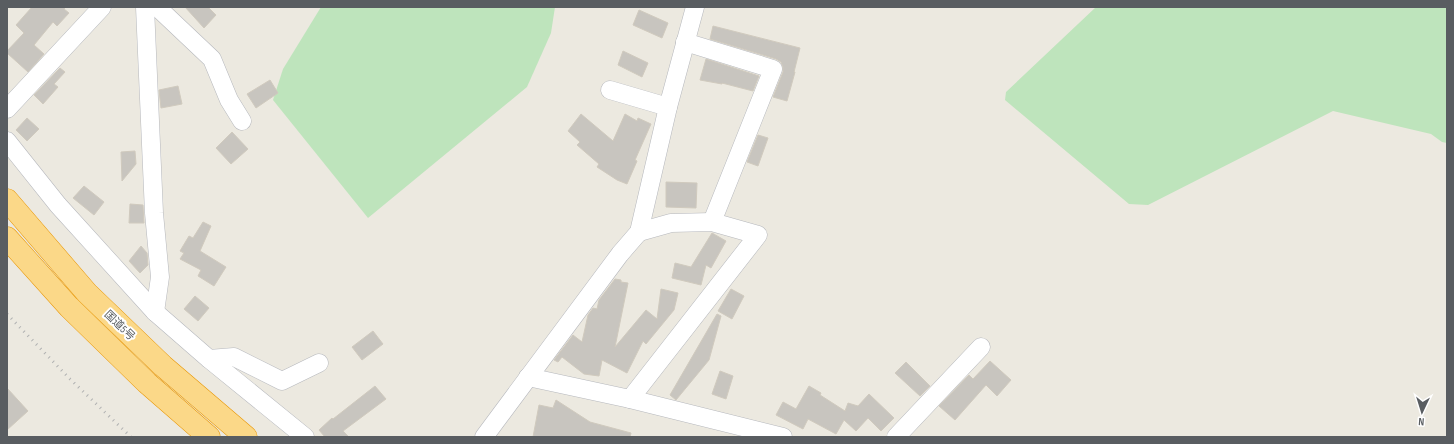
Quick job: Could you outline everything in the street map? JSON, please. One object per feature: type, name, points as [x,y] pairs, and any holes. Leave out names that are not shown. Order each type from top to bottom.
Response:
[{"type":"highway","name":"国道5号","points":[[7,200],[88,293],[163,366],[246,437]]},
{"type":"highway","name":"国道5号","points":[[7,238],[69,308],[147,383],[209,437]]},
{"type":"street","points":[[7,109],[102,7]]},
{"type":"street","points":[[145,7],[154,213],[160,277],[155,312]]},
{"type":"street","points":[[157,7],[212,59],[229,100],[242,121]]},
{"type":"street","points":[[484,437],[620,254],[639,232],[668,107],[695,7]]},
{"type":"street","points":[[686,42],[773,69],[712,222]]},
{"type":"street","points":[[610,90],[668,107]]},
{"type":"street","points":[[7,142],[58,205],[155,312],[208,359],[304,437]]},
{"type":"street","points":[[630,400],[758,235],[712,222],[671,223],[639,232]]},
{"type":"street","points":[[896,437],[981,347]]},
{"type":"street","points":[[208,359],[234,357],[282,381],[319,363]]},
{"type":"street","points":[[528,377],[783,437]]},
{"type":"green space","points":[[321,7],[555,7],[551,33],[527,87],[368,218],[273,100],[283,69]]},
{"type":"green space","points":[[1096,7],[1447,7],[1447,143],[1442,142],[1431,134],[1333,111],[1148,205],[1129,204],[1005,100],[1006,92]]},
{"type":"building","points":[[32,7],[66,7],[64,9],[69,13],[57,26],[53,22],[34,45],[44,54],[28,72],[7,53],[7,51],[24,33],[16,25]]},
{"type":"building","points":[[185,7],[208,7],[216,15],[204,28]]},
{"type":"building","points":[[639,10],[668,23],[662,38],[633,25]]},
{"type":"building","points":[[713,26],[800,48],[787,101],[773,97],[783,72],[781,62],[776,59],[710,39]]},
{"type":"building","points":[[623,51],[648,63],[642,77],[618,65]]},
{"type":"building","points":[[706,59],[759,76],[753,91],[722,83],[700,80]]},
{"type":"building","points":[[60,68],[65,72],[54,84],[58,87],[43,104],[34,95]]},
{"type":"building","points":[[270,80],[278,93],[256,108],[247,94]]},
{"type":"building","points":[[178,86],[182,104],[161,108],[159,90]]},
{"type":"building","points":[[581,114],[613,141],[625,114],[637,121],[638,118],[651,124],[635,160],[637,161],[627,184],[617,180],[597,167],[599,164],[577,145],[580,142],[568,131]]},
{"type":"building","points":[[27,118],[39,129],[27,141],[16,130]]},
{"type":"building","points":[[232,132],[248,149],[231,164],[216,148]]},
{"type":"building","points":[[758,135],[768,138],[758,166],[747,162]]},
{"type":"building","points":[[135,151],[136,164],[122,181],[121,152]]},
{"type":"building","points":[[666,182],[697,183],[696,208],[666,207]]},
{"type":"building","points":[[84,186],[104,202],[94,215],[73,198]]},
{"type":"building","points":[[130,204],[143,205],[144,223],[129,223]]},
{"type":"building","points":[[203,222],[211,226],[200,251],[226,267],[214,286],[198,276],[201,270],[180,259],[184,253],[180,251],[189,236],[193,238]]},
{"type":"building","points":[[712,233],[726,241],[711,268],[706,265],[701,285],[672,278],[675,263],[691,267]]},
{"type":"building","points":[[141,246],[147,253],[148,265],[140,273],[129,261]]},
{"type":"building","points":[[615,279],[628,283],[615,347],[646,310],[657,319],[661,289],[678,293],[674,310],[646,344],[643,341],[627,373],[602,360],[599,376],[584,374],[562,357],[558,362],[554,360],[573,335],[582,342],[588,315],[593,308],[597,309],[599,300]]},
{"type":"building","points":[[731,289],[744,296],[732,319],[718,311]]},
{"type":"building","points":[[195,296],[209,308],[198,321],[184,309]]},
{"type":"building","points":[[717,314],[721,316],[709,360],[676,400],[670,395]]},
{"type":"building","points":[[373,331],[383,344],[362,360],[352,347]]},
{"type":"building","points":[[990,361],[1011,380],[997,396],[986,385],[955,420],[939,406],[969,375],[973,379]]},
{"type":"building","points":[[906,362],[930,386],[920,396],[895,373]]},
{"type":"building","points":[[720,371],[733,376],[726,399],[712,394]]},
{"type":"building","points":[[375,386],[386,399],[343,431],[349,437],[325,437],[319,430],[332,418],[333,419]]},
{"type":"building","points":[[809,386],[845,411],[848,403],[858,406],[869,394],[894,418],[881,431],[868,418],[856,431],[844,420],[836,434],[808,419],[803,429],[776,415],[783,402],[796,409]]},
{"type":"building","points":[[7,388],[28,411],[7,430]]},
{"type":"building","points":[[556,400],[590,422],[631,433],[630,437],[533,437],[539,405],[553,408]]},
{"type":"railway","points":[[7,314],[70,379],[131,437]]}]
